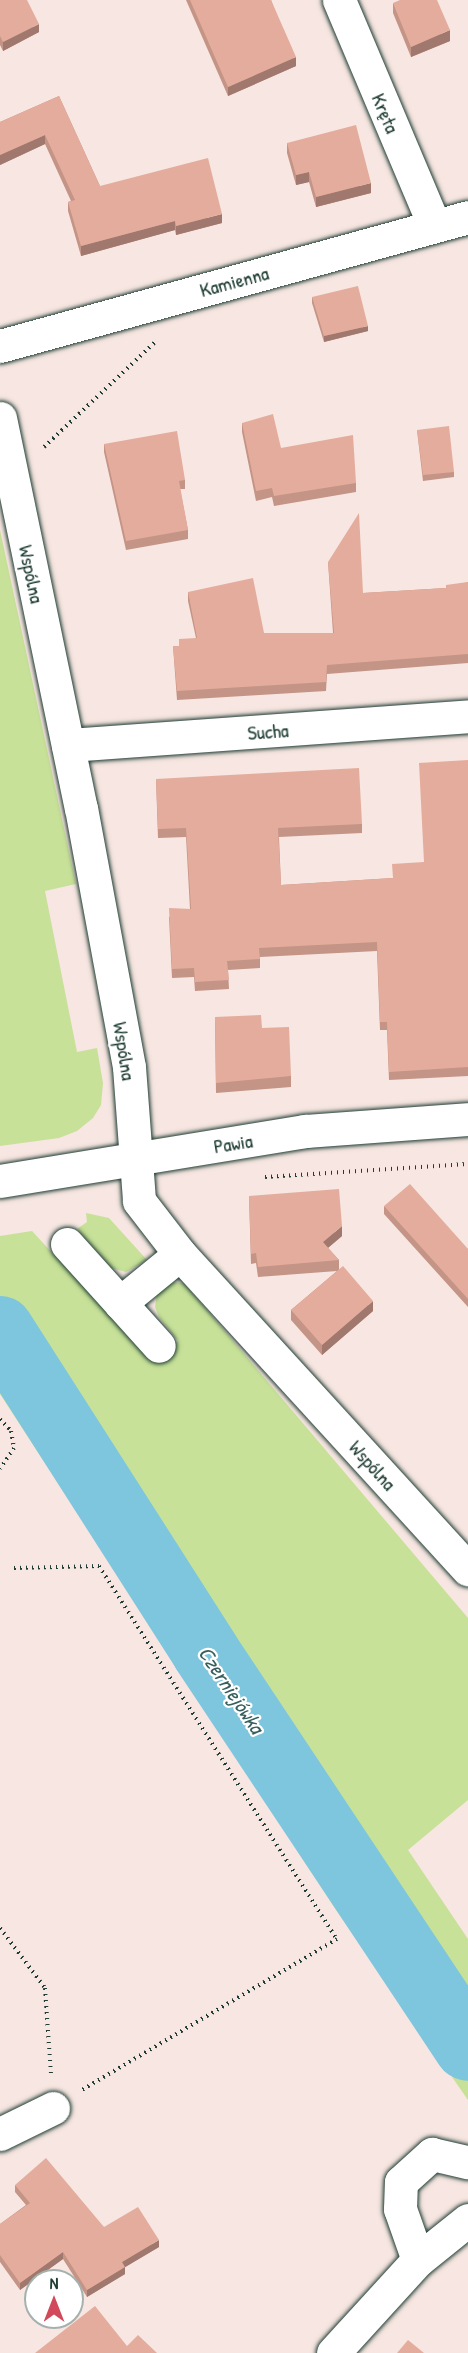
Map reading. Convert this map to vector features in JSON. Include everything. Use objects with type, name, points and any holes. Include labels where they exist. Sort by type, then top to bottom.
[{"type":"street","name":"Kręta","points":[[339,0],[434,225]]},
{"type":"street","name":"Kamienna","points":[[0,345],[468,216]]},
{"type":"street","name":"Wspólna","points":[[0,418],[68,744],[129,1066],[139,1201],[180,1254],[468,1569]]},
{"type":"street","name":"Sucha","points":[[68,744],[468,716]]},
{"type":"street","name":"Pawia","points":[[0,1181],[305,1131],[468,1119]]},
{"type":"street","points":[[67,1244],[159,1346]]},
{"type":"street","points":[[120,1303],[180,1254]]},
{"type":"street","points":[[0,2134],[53,2108]]},
{"type":"street","points":[[418,2260],[400,2209],[401,2182],[432,2154],[468,2162]]},
{"type":"street","points":[[333,2353],[418,2260],[468,2220]]},
{"type":"path","points":[[41,453],[87,403],[163,335]]},
{"type":"path","points":[[253,1177],[468,1164]]},
{"type":"path","points":[[0,1419],[11,1431],[14,1448],[0,1469]]},
{"type":"path","points":[[0,1928],[45,1988],[53,2108],[337,1939],[99,1566],[14,1568]]},
{"type":"green space","points":[[0,530],[76,884],[45,891],[77,1052],[97,1048],[103,1083],[101,1105],[93,1118],[77,1131],[59,1138],[0,1146]]},
{"type":"green space","points":[[86,1213],[109,1218],[147,1260],[126,1272],[111,1268],[77,1229],[87,1222]]},
{"type":"green space","points":[[32,1231],[153,1362],[178,1341],[159,1317],[155,1307],[157,1294],[171,1282],[184,1283],[468,1618],[468,1800],[408,1850],[468,1939],[468,2100],[336,1910],[0,1394],[0,1236]]},
{"type":"building","points":[[0,0],[27,0],[39,24],[3,42],[0,36]]},
{"type":"building","points":[[190,0],[271,0],[296,57],[228,87]]},
{"type":"building","points":[[400,0],[437,0],[450,30],[411,47],[393,3]]},
{"type":"building","points":[[59,96],[100,186],[208,158],[222,214],[176,226],[175,221],[81,246],[68,202],[75,200],[45,135],[0,155],[0,122]]},
{"type":"building","points":[[356,125],[371,183],[316,197],[309,172],[296,175],[287,143]]},
{"type":"building","points":[[358,286],[368,326],[324,336],[312,297]]},
{"type":"building","points":[[273,414],[281,448],[353,435],[356,483],[274,496],[272,488],[256,491],[242,423]]},
{"type":"building","points":[[449,426],[454,472],[423,475],[417,430]]},
{"type":"building","points":[[177,431],[185,480],[179,481],[188,530],[126,541],[104,444]]},
{"type":"building","points":[[359,513],[363,593],[446,588],[446,585],[468,582],[468,654],[327,665],[326,682],[177,691],[173,646],[179,646],[179,639],[197,638],[188,592],[253,578],[264,633],[334,633],[328,562]]},
{"type":"building","points":[[468,760],[468,1067],[389,1072],[387,1022],[380,1022],[377,942],[259,948],[260,959],[227,961],[229,980],[195,982],[194,968],[172,969],[169,908],[191,909],[186,828],[158,829],[156,779],[359,768],[362,824],[278,828],[281,885],[393,878],[392,864],[424,862],[419,763]]},
{"type":"building","points":[[261,1015],[262,1028],[289,1027],[291,1076],[216,1083],[215,1017]]},
{"type":"building","points":[[410,1184],[468,1249],[468,1299],[384,1206]]},
{"type":"building","points":[[339,1189],[342,1226],[323,1242],[339,1260],[258,1267],[256,1253],[251,1254],[249,1196]]},
{"type":"building","points":[[343,1266],[373,1301],[322,1345],[291,1310]]},
{"type":"building","points":[[46,2158],[104,2227],[138,2207],[159,2240],[122,2262],[125,2267],[87,2290],[84,2285],[84,2269],[74,2269],[63,2252],[39,2269],[24,2269],[24,2280],[20,2283],[0,2255],[0,2224],[30,2203],[15,2185]]},
{"type":"building","points":[[95,2306],[127,2346],[138,2335],[157,2353],[35,2353],[66,2329],[84,2329],[84,2315]]},
{"type":"building","points":[[408,2340],[424,2353],[397,2353]]},
{"type":"waterway","name":"Czerniejówka","points":[[0,1330],[205,1651],[468,2047]]}]
